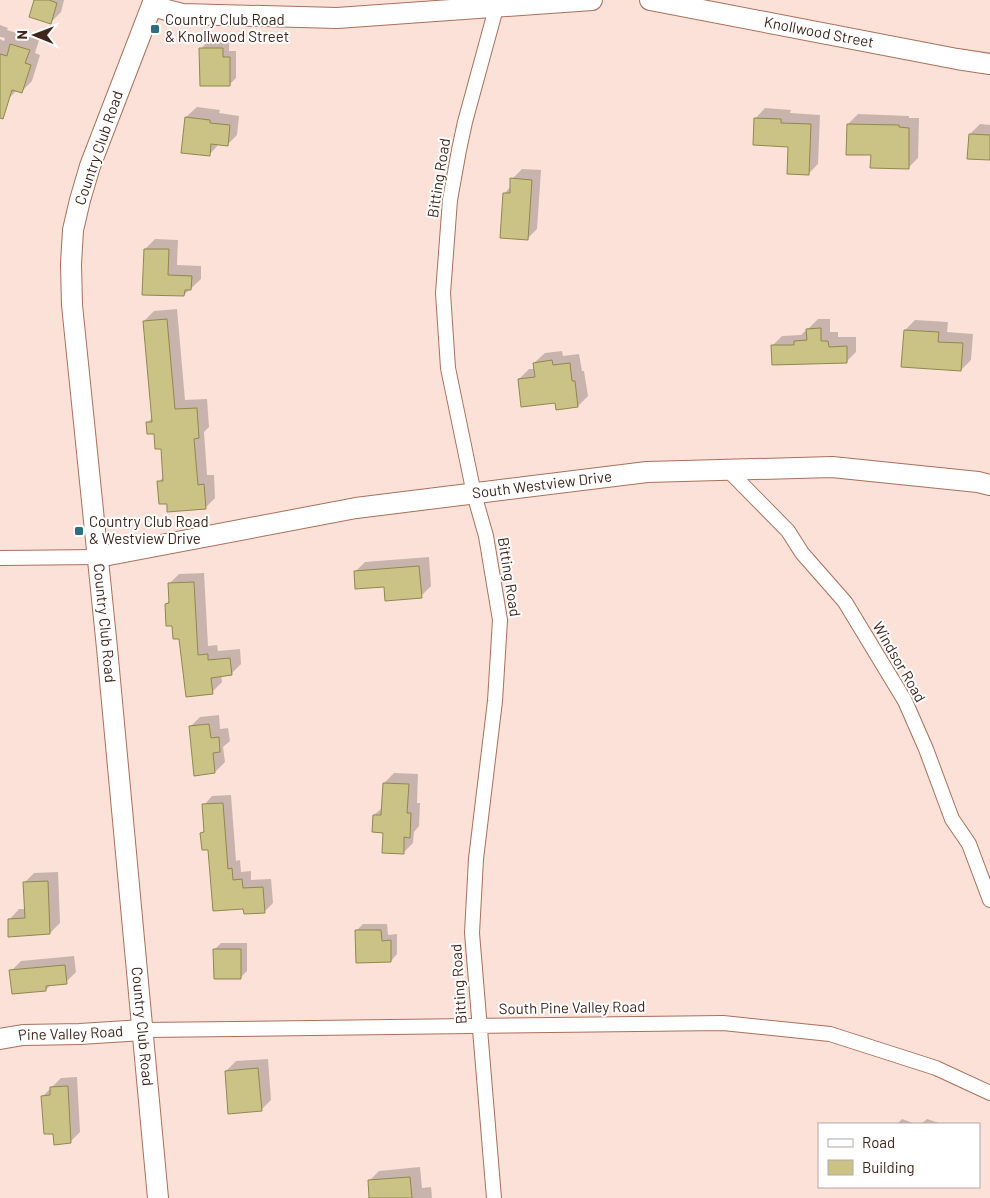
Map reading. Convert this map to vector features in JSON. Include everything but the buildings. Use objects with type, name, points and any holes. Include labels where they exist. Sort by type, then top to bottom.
[{"type":"main road","points":[[153,3],[182,14],[337,18],[497,3],[592,0]]},
{"type":"main road","name":"Knollwood Street","points":[[650,0],[990,64]]},
{"type":"main road","name":"Country Club Road","points":[[153,3],[90,166],[73,230],[71,264],[72,305],[98,557],[158,1198]]},
{"type":"main road","name":"South Westview Drive","points":[[98,557],[356,508],[647,472],[832,467],[978,482],[990,485]]},
{"type":"main road","name":"Pine Valley Road","points":[[0,1039],[22,1035],[143,1030]]},
{"type":"street","name":"Bitting Road","points":[[494,1198],[478,1026],[472,933],[476,859],[495,701],[500,620],[486,536],[474,494],[448,368],[443,293],[450,200],[465,122],[497,3]]},
{"type":"street","name":"Windsor Road","points":[[729,471],[788,531],[802,553],[845,602],[905,701],[926,749],[952,819],[969,844],[990,900]]},
{"type":"street","points":[[0,558],[98,557]]},
{"type":"street","name":"South Pine Valley Road","points":[[143,1030],[723,1023],[830,1034],[936,1068],[990,1093]]},
{"type":"place","name":"Country Club Road & Knollwood Street","points":[[155,29]]},
{"type":"place","name":"Country Club Road & Westview Drive","points":[[79,531]]}]
